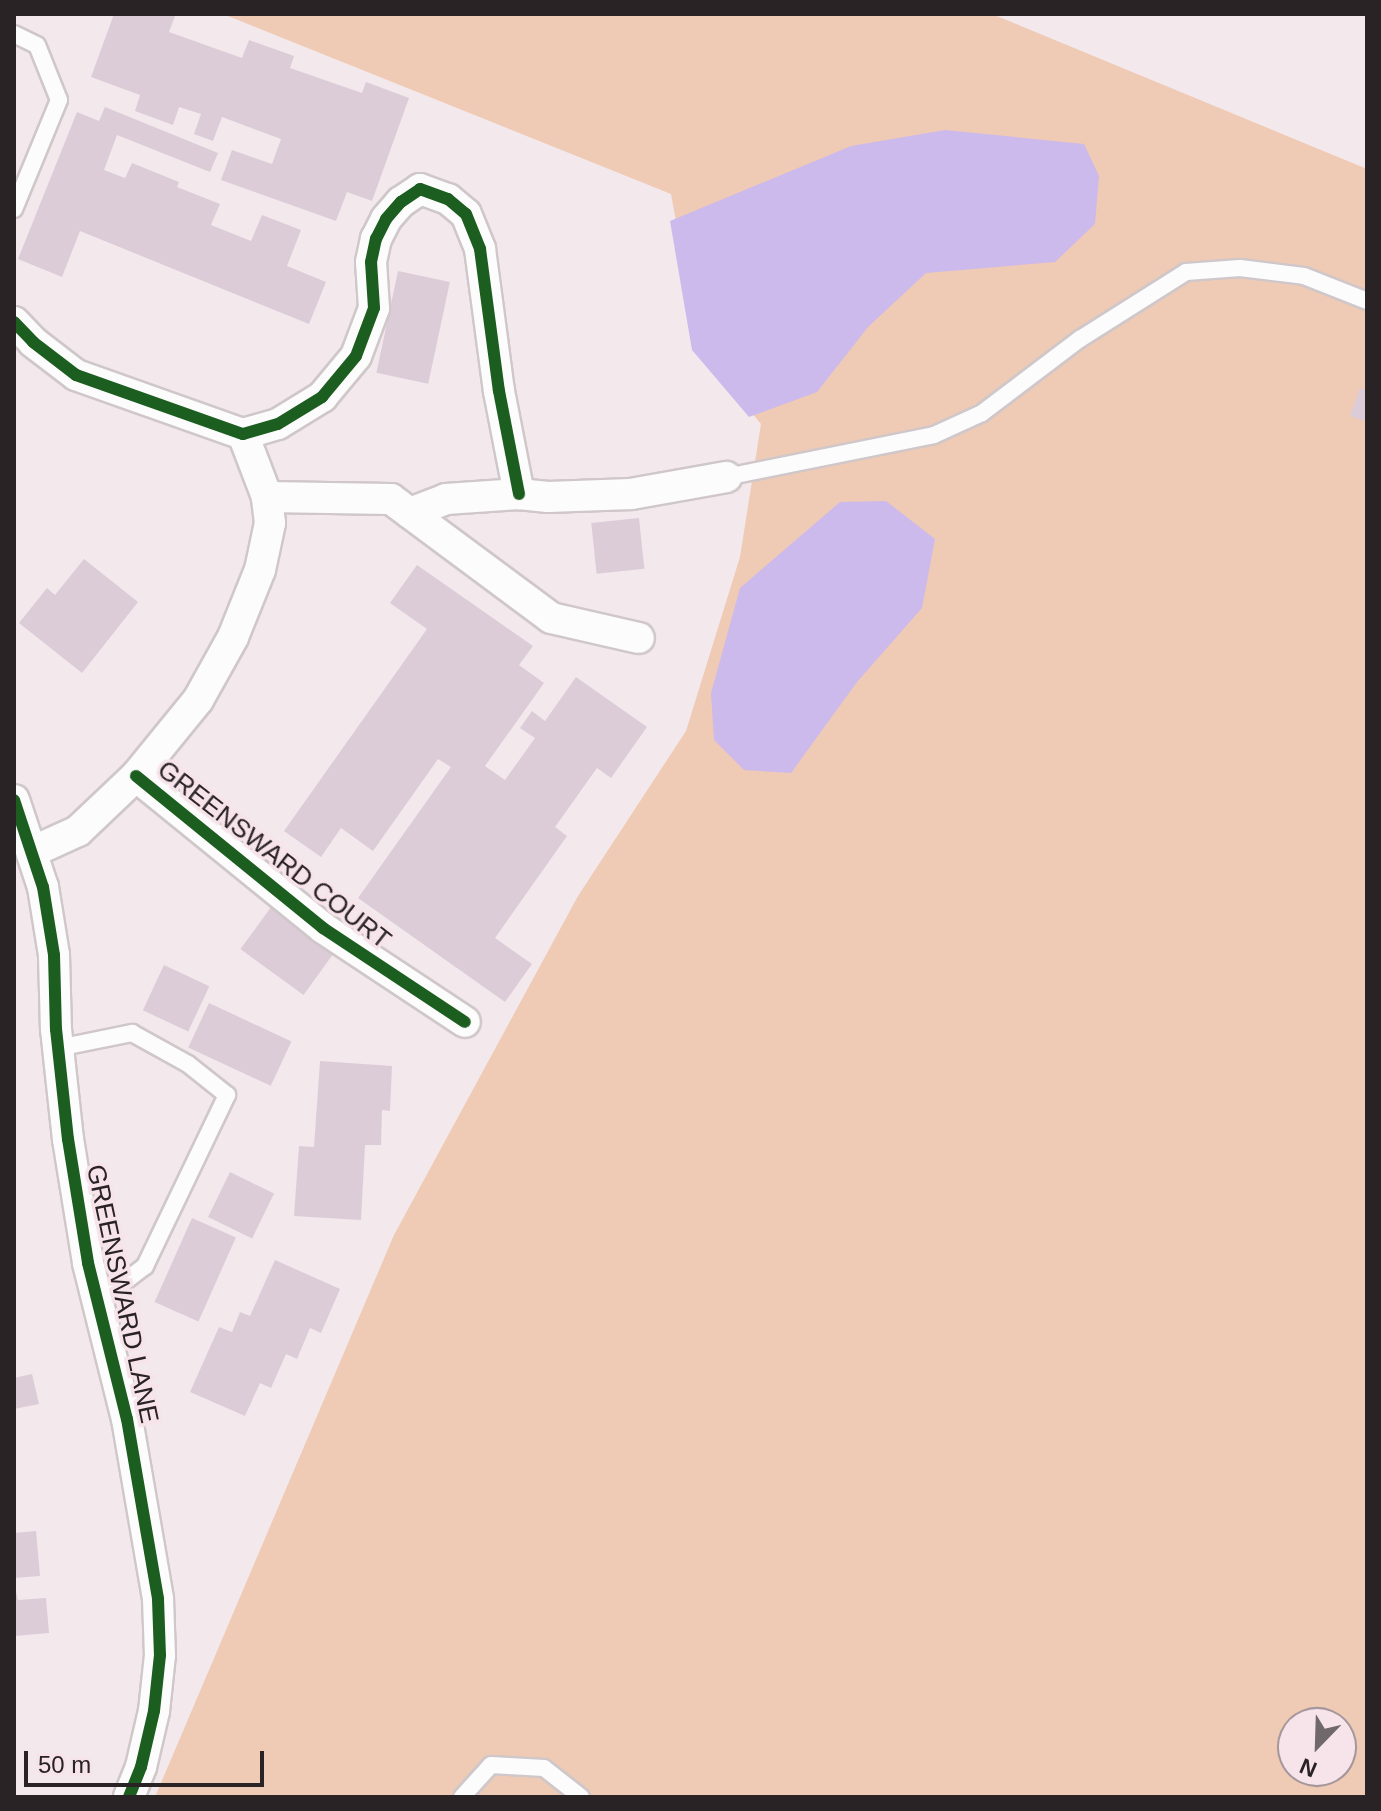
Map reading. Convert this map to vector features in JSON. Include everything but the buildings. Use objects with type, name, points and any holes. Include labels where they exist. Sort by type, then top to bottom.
[{"type":"street","points":[[14,322],[33,342],[76,375],[243,434],[278,424],[302,412],[341,378],[367,333],[374,308],[371,262],[376,239],[386,219],[401,202],[420,189],[448,199],[466,214],[480,249],[499,391],[519,494]]},
{"type":"street","name":"GREENSWARD COURT","points":[[34,851],[78,831],[136,776],[198,700],[233,637],[267,547],[270,523],[267,497],[243,434]]},
{"type":"street","points":[[410,513],[446,499],[519,494],[548,497],[631,494],[726,477]]},
{"type":"street","points":[[267,497],[391,499],[551,618],[639,638]]},
{"type":"street","name":"GREENSWARD COURT","points":[[136,776],[323,928],[465,1022]]},
{"type":"street","name":"GREENSWARD LANE","points":[[14,800],[34,851],[54,955],[58,1048],[70,1155],[98,1302],[127,1419],[158,1599],[160,1655],[154,1711],[141,1767],[129,1797]]},
{"type":"lane","points":[[14,34],[37,45],[59,100],[14,209]]},
{"type":"lane","points":[[726,477],[934,435],[982,413],[1080,339],[1186,272],[1240,268],[1304,276],[1367,301]]},
{"type":"lane","points":[[58,1048],[132,1033],[188,1064],[227,1095],[145,1266],[98,1302]]},
{"type":"lane","points":[[462,1797],[491,1765],[544,1768],[581,1797]]},
{"type":"shaded area","points":[[223,14],[992,14],[1367,169],[1367,1797],[155,1797],[394,1235],[578,896],[686,731],[740,557],[761,424],[700,351],[671,194]]},
{"type":"shaded area","points":[[945,130],[1084,144],[1099,176],[1095,224],[1055,262],[926,273],[868,327],[817,392],[749,417],[692,350],[670,221],[851,146]]},
{"type":"shaded area","points":[[886,501],[935,539],[922,608],[857,682],[791,773],[744,770],[714,740],[711,693],[740,588],[840,502]]},
{"type":"cycle path","points":[[14,322],[33,342],[76,375],[243,434],[278,424],[322,397],[356,356],[374,308],[371,262],[376,239],[386,219],[401,202],[420,189],[448,199],[466,214],[480,249],[499,391],[519,494]]},
{"type":"cycle path","points":[[136,776],[323,928],[465,1022]]},
{"type":"cycle path","points":[[14,800],[43,887],[54,955],[56,1029],[68,1139],[88,1263],[127,1419],[158,1599],[160,1655],[154,1711],[141,1767],[129,1797]]}]
